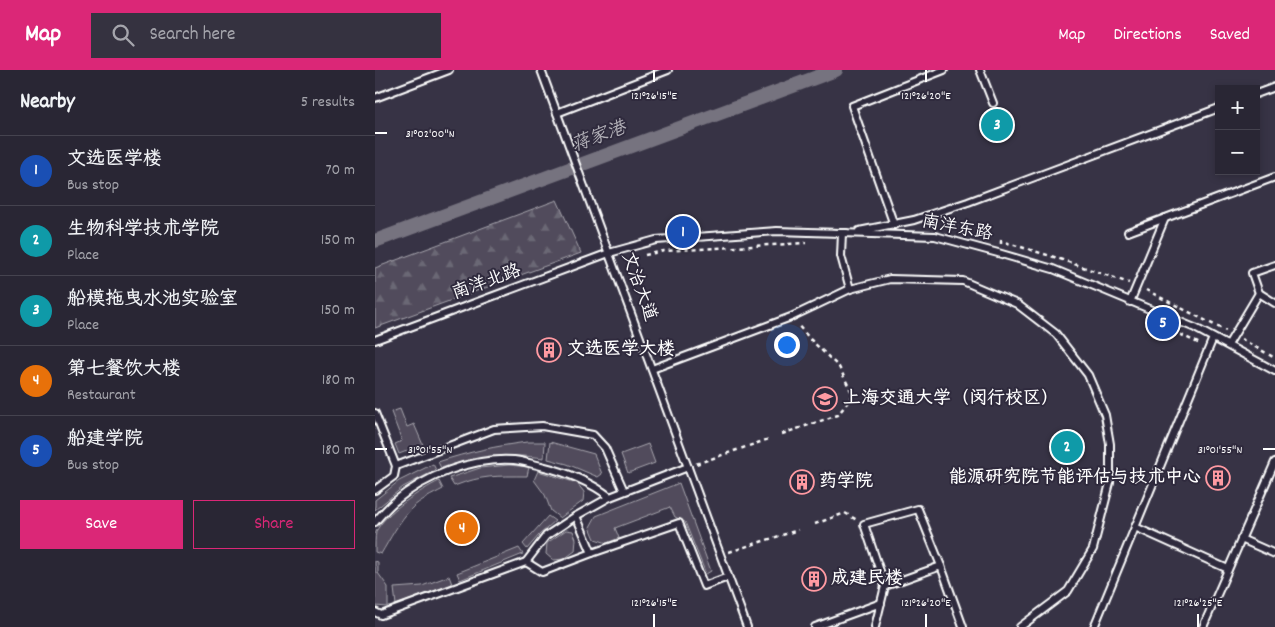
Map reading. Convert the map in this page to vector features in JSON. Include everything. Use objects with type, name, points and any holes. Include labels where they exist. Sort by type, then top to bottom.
[{"type":"lane","points":[[375,98],[449,70]]},
{"type":"lane","name":"文治大道","points":[[541,70],[747,627]]},
{"type":"lane","points":[[557,113],[668,70]]},
{"type":"lane","points":[[894,225],[852,106],[944,70]]},
{"type":"lane","points":[[980,70],[993,103]]},
{"type":"lane","points":[[1260,92],[1275,86]]},
{"type":"lane","points":[[850,289],[841,256],[842,234],[915,220],[1215,109]]},
{"type":"lane","points":[[1128,232],[1275,177]]},
{"type":"lane","points":[[1130,302],[1165,218]]},
{"type":"lane","name":"南洋东路","points":[[609,253],[656,240],[777,231],[935,236],[999,252],[1053,269],[1172,318],[1228,345],[1275,371]]},
{"type":"lane","name":"南洋北路","points":[[375,340],[609,253]]},
{"type":"lane","points":[[1275,265],[1252,272],[1259,293],[1275,302]]},
{"type":"lane","points":[[652,369],[791,317],[850,289],[890,279],[963,281],[1017,304],[1056,334],[1088,375],[1105,415],[1111,444],[1111,483],[1093,549],[1068,591],[1020,627]]},
{"type":"lane","points":[[1228,345],[1259,293]]},
{"type":"lane","points":[[1094,627],[1213,338]]},
{"type":"lane","points":[[375,413],[396,466],[394,476],[375,490]]},
{"type":"lane","points":[[396,466],[494,429],[542,426],[593,435],[605,448],[624,491]]},
{"type":"lane","points":[[375,522],[393,502],[423,482],[455,468],[484,462],[514,460],[563,471],[595,486],[610,497]]},
{"type":"lane","points":[[1203,627],[1275,462]]},
{"type":"lane","points":[[375,612],[381,615],[526,562],[545,536],[576,516],[610,497],[688,467]]},
{"type":"lane","points":[[875,627],[885,586],[864,524],[918,509],[963,627]]},
{"type":"lane","points":[[576,516],[592,553]]},
{"type":"lane","points":[[526,562],[542,572],[679,523],[704,586],[728,577]]},
{"type":"lane","points":[[1135,527],[1228,569]]},
{"type":"lane","points":[[1241,539],[1275,554]]},
{"type":"lane","points":[[885,586],[941,566]]},
{"type":"lane","points":[[815,627],[881,602]]},
{"type":"path","points":[[645,255],[664,251],[811,243]]},
{"type":"path","points":[[782,434],[838,415],[853,395],[839,367],[811,340],[791,317]]},
{"type":"path","points":[[1168,329],[1209,348]]},
{"type":"path","points":[[688,467],[769,439]]},
{"type":"path","points":[[815,524],[845,513],[864,524]]},
{"type":"path","points":[[720,555],[798,530]]},
{"type":"green space","points":[[557,200],[581,253],[375,328],[375,268]]},
{"type":"green space","points":[[400,409],[407,427],[414,424],[423,445],[399,454],[395,444],[402,441],[391,412]]},
{"type":"green space","points":[[545,442],[544,458],[492,457],[466,461],[441,468],[438,462],[504,445]]},
{"type":"green space","points":[[550,442],[594,454],[602,474],[598,477],[567,464],[548,459]]},
{"type":"green space","points":[[648,444],[655,463],[628,473],[621,454]]},
{"type":"green space","points":[[433,464],[436,470],[403,487],[375,510],[375,500],[399,481]]},
{"type":"green space","points":[[509,465],[529,467],[527,476],[490,477],[454,486],[449,478],[480,468]]},
{"type":"green space","points":[[538,471],[577,483],[584,492],[583,501],[560,518],[551,511],[545,495],[534,480]]},
{"type":"green space","points":[[439,481],[443,489],[422,500],[412,508],[399,524],[381,554],[375,552],[376,532],[387,517],[413,496]]},
{"type":"green space","points":[[679,483],[711,571],[706,574],[685,522],[675,517],[670,507],[615,528],[619,538],[607,543],[595,539],[590,527],[596,516]]},
{"type":"green space","points":[[548,516],[555,521],[527,549],[523,544]]},
{"type":"green space","points":[[566,530],[573,531],[576,539],[575,551],[564,559],[553,560],[546,554],[547,543]]},
{"type":"green space","points":[[519,548],[523,554],[460,580],[457,573]]},
{"type":"green space","points":[[375,561],[378,562],[378,573],[388,587],[388,607],[375,606]]},
{"type":"green space","points":[[449,576],[452,584],[396,605],[394,588],[422,586]]},
{"type":"waterway","name":"蒋家港","points":[[375,241],[836,70]]},
{"type":"place","name":"船模拖曳水池实验室","points":[[997,125]]},
{"type":"place","name":"文选医学楼","points":[[683,232]]},
{"type":"place","name":"船建学院","points":[[1163,323]]},
{"type":"place","name":"文选医学大楼","points":[[549,350]]},
{"type":"place","name":"上海交通大学（闵行校区）","points":[[825,399]]},
{"type":"place","name":"生物科学技术学院","points":[[1067,447]]},
{"type":"place","name":"能源研究院节能评估与技术中心","points":[[1218,478]]},
{"type":"place","name":"药学院","points":[[802,482]]},
{"type":"place","name":"第七餐饮大楼","points":[[462,528]]},
{"type":"place","name":"成建民楼","points":[[814,579]]}]
